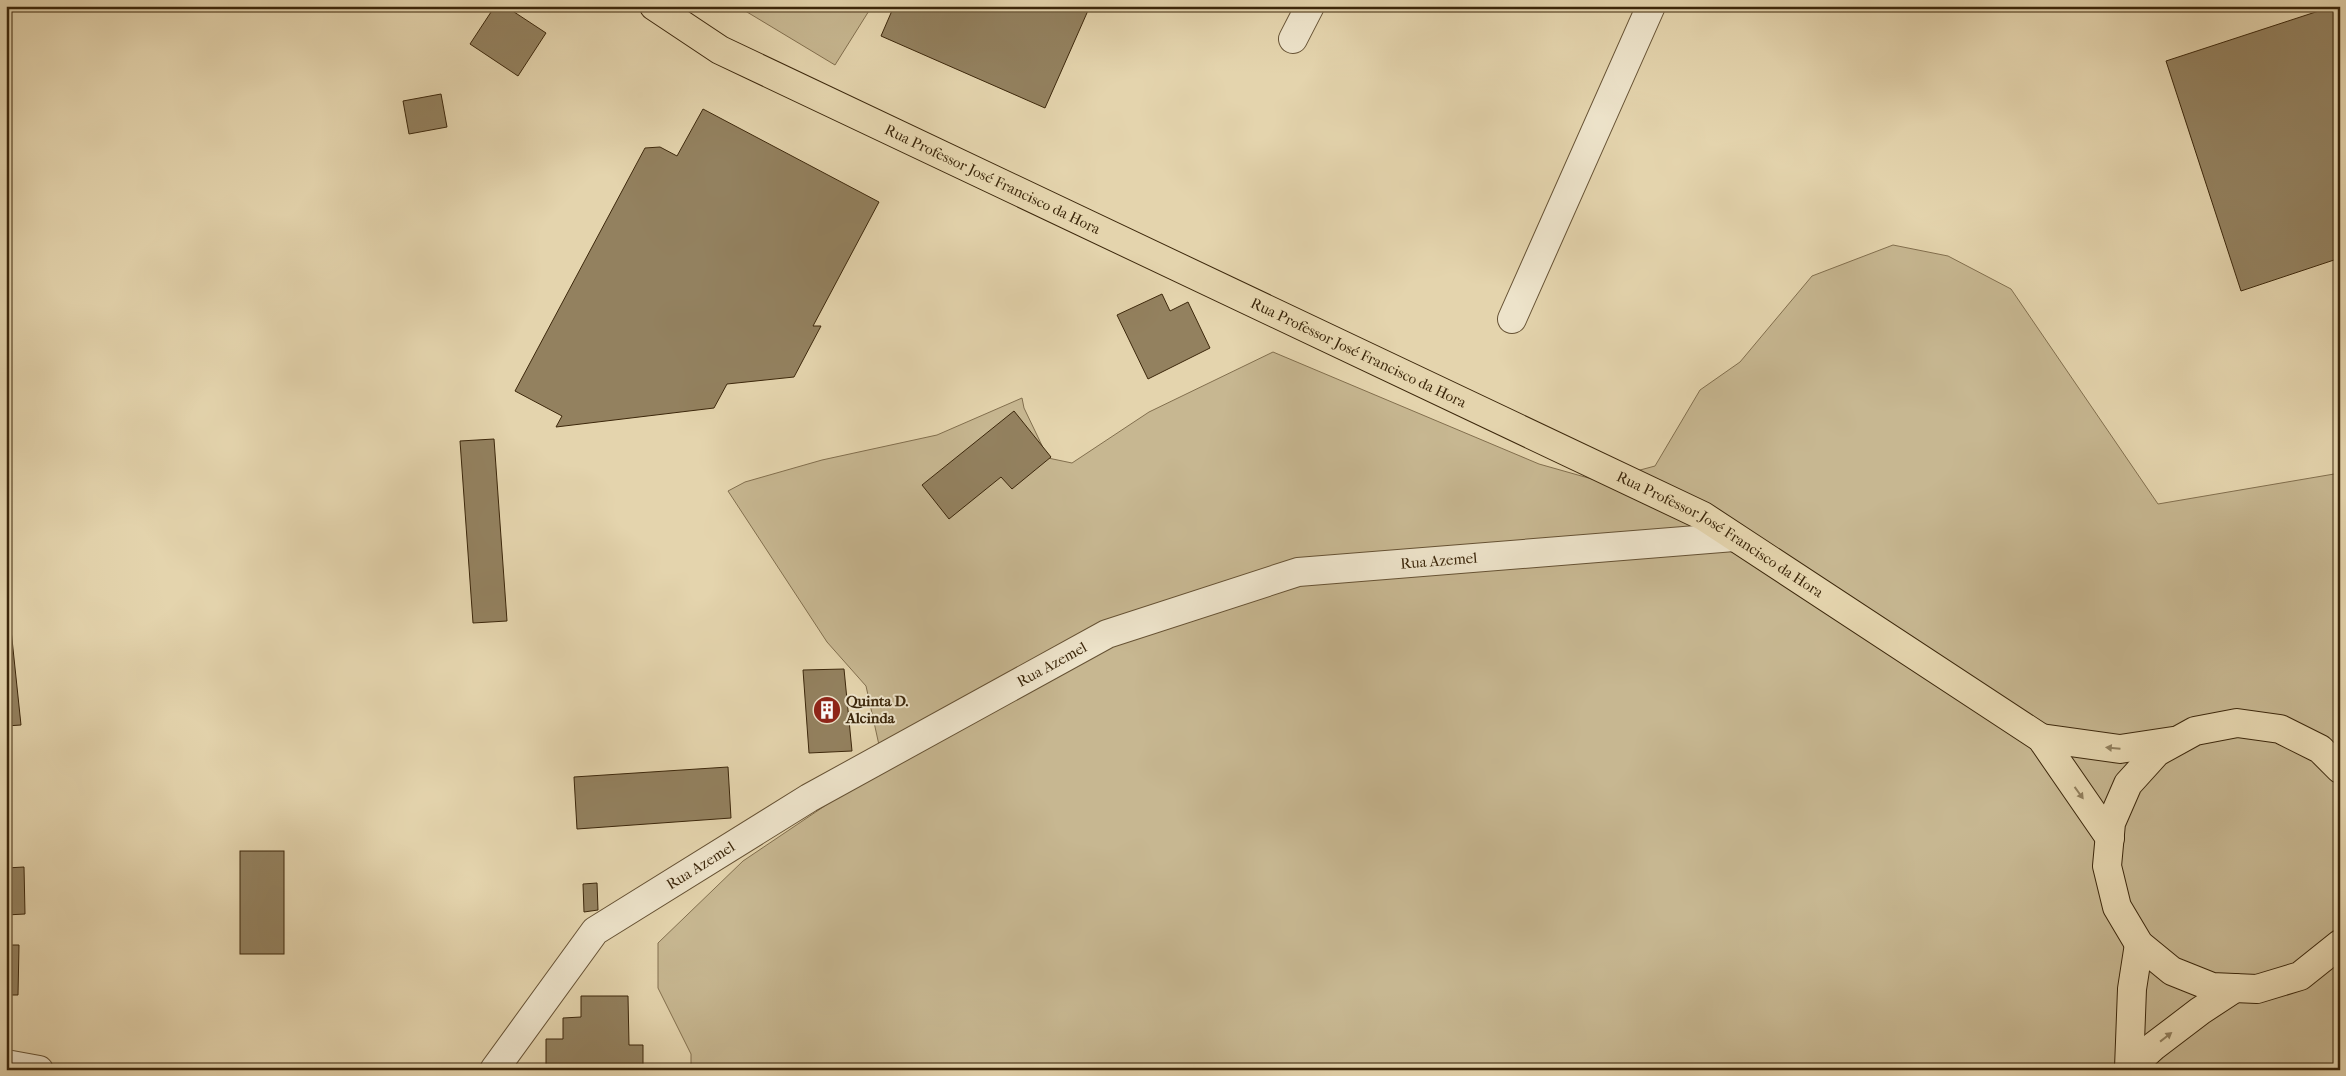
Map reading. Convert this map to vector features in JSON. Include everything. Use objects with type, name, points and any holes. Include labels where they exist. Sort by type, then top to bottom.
[{"type":"main road","name":"Rua Professor José Francisco da Hora","points":[[654,6],[720,50],[1704,516],[2041,738],[2110,838]]},
{"type":"main road","points":[[2340,769],[2320,749],[2280,728],[2237,723],[2195,731],[2157,752],[2128,784],[2111,823],[2107,866],[2117,907],[2139,944],[2172,971],[2212,987],[2257,989],[2300,976],[2340,944]]},
{"type":"main road","name":"Rua Professor José Francisco da Hora","points":[[2041,738],[2120,749],[2179,740]]},
{"type":"main road","points":[[2128,1069],[2132,989],[2139,944]]},
{"type":"main road","points":[[2128,1069],[2200,1011],[2235,988]]},
{"type":"street","points":[[1293,39],[1310,6]]},
{"type":"street","points":[[1512,319],[1651,6]]},
{"type":"street","name":"Rua Azemel","points":[[494,1070],[596,931],[809,798],[1107,634],[1298,572],[1734,537]]},
{"type":"street","points":[[6,1064],[39,1070]]},
{"type":"shaded area","points":[[737,6],[872,6],[835,65]]},
{"type":"shaded area","points":[[1893,245],[1948,256],[2011,289],[2158,504],[2340,473],[2340,1070],[691,1070],[691,1054],[658,988],[658,943],[743,861],[835,799],[879,745],[866,686],[827,642],[728,491],[745,482],[822,460],[937,435],[1022,398],[1024,408],[1048,458],[1072,463],[1149,412],[1273,352],[1539,464],[1599,481],[1655,466],[1700,390],[1740,362],[1812,276]]},
{"type":"building","points":[[495,6],[505,6],[546,33],[518,76],[470,44]]},
{"type":"building","points":[[894,6],[1090,6],[1045,108],[881,36]]},
{"type":"building","points":[[2334,6],[2340,6],[2340,258],[2241,291],[2166,61]]},
{"type":"building","points":[[441,94],[447,127],[409,134],[403,101]]},
{"type":"building","points":[[703,109],[879,202],[813,326],[821,326],[794,377],[727,384],[714,408],[556,427],[562,416],[515,391],[645,148],[660,147],[677,156]]},
{"type":"building","points":[[1162,294],[1170,311],[1188,302],[1210,348],[1148,379],[1117,315]]},
{"type":"building","points":[[1014,411],[1051,457],[1012,489],[1001,477],[949,519],[922,485]]},
{"type":"building","points":[[494,439],[507,621],[473,623],[460,441]]},
{"type":"building","points":[[6,582],[21,725],[6,726]]},
{"type":"building","name":"Quinta D. Alcinda","points":[[844,669],[852,751],[809,753],[803,670]]},
{"type":"building","points":[[6,759],[10,839],[6,840]]},
{"type":"building","points":[[728,767],[731,818],[577,829],[574,777]]},
{"type":"building","points":[[240,851],[284,851],[284,954],[240,954]]},
{"type":"building","points":[[24,867],[25,914],[6,915],[6,868]]},
{"type":"building","points":[[597,883],[598,910],[584,912],[583,884]]},
{"type":"building","points":[[6,945],[19,945],[18,995],[6,995]]},
{"type":"building","points":[[581,996],[628,996],[629,1045],[643,1045],[643,1070],[546,1070],[546,1039],[563,1039],[563,1018],[581,1017]]},
{"type":"place","name":"Quinta D. Alcinda","points":[[827,710]]}]
